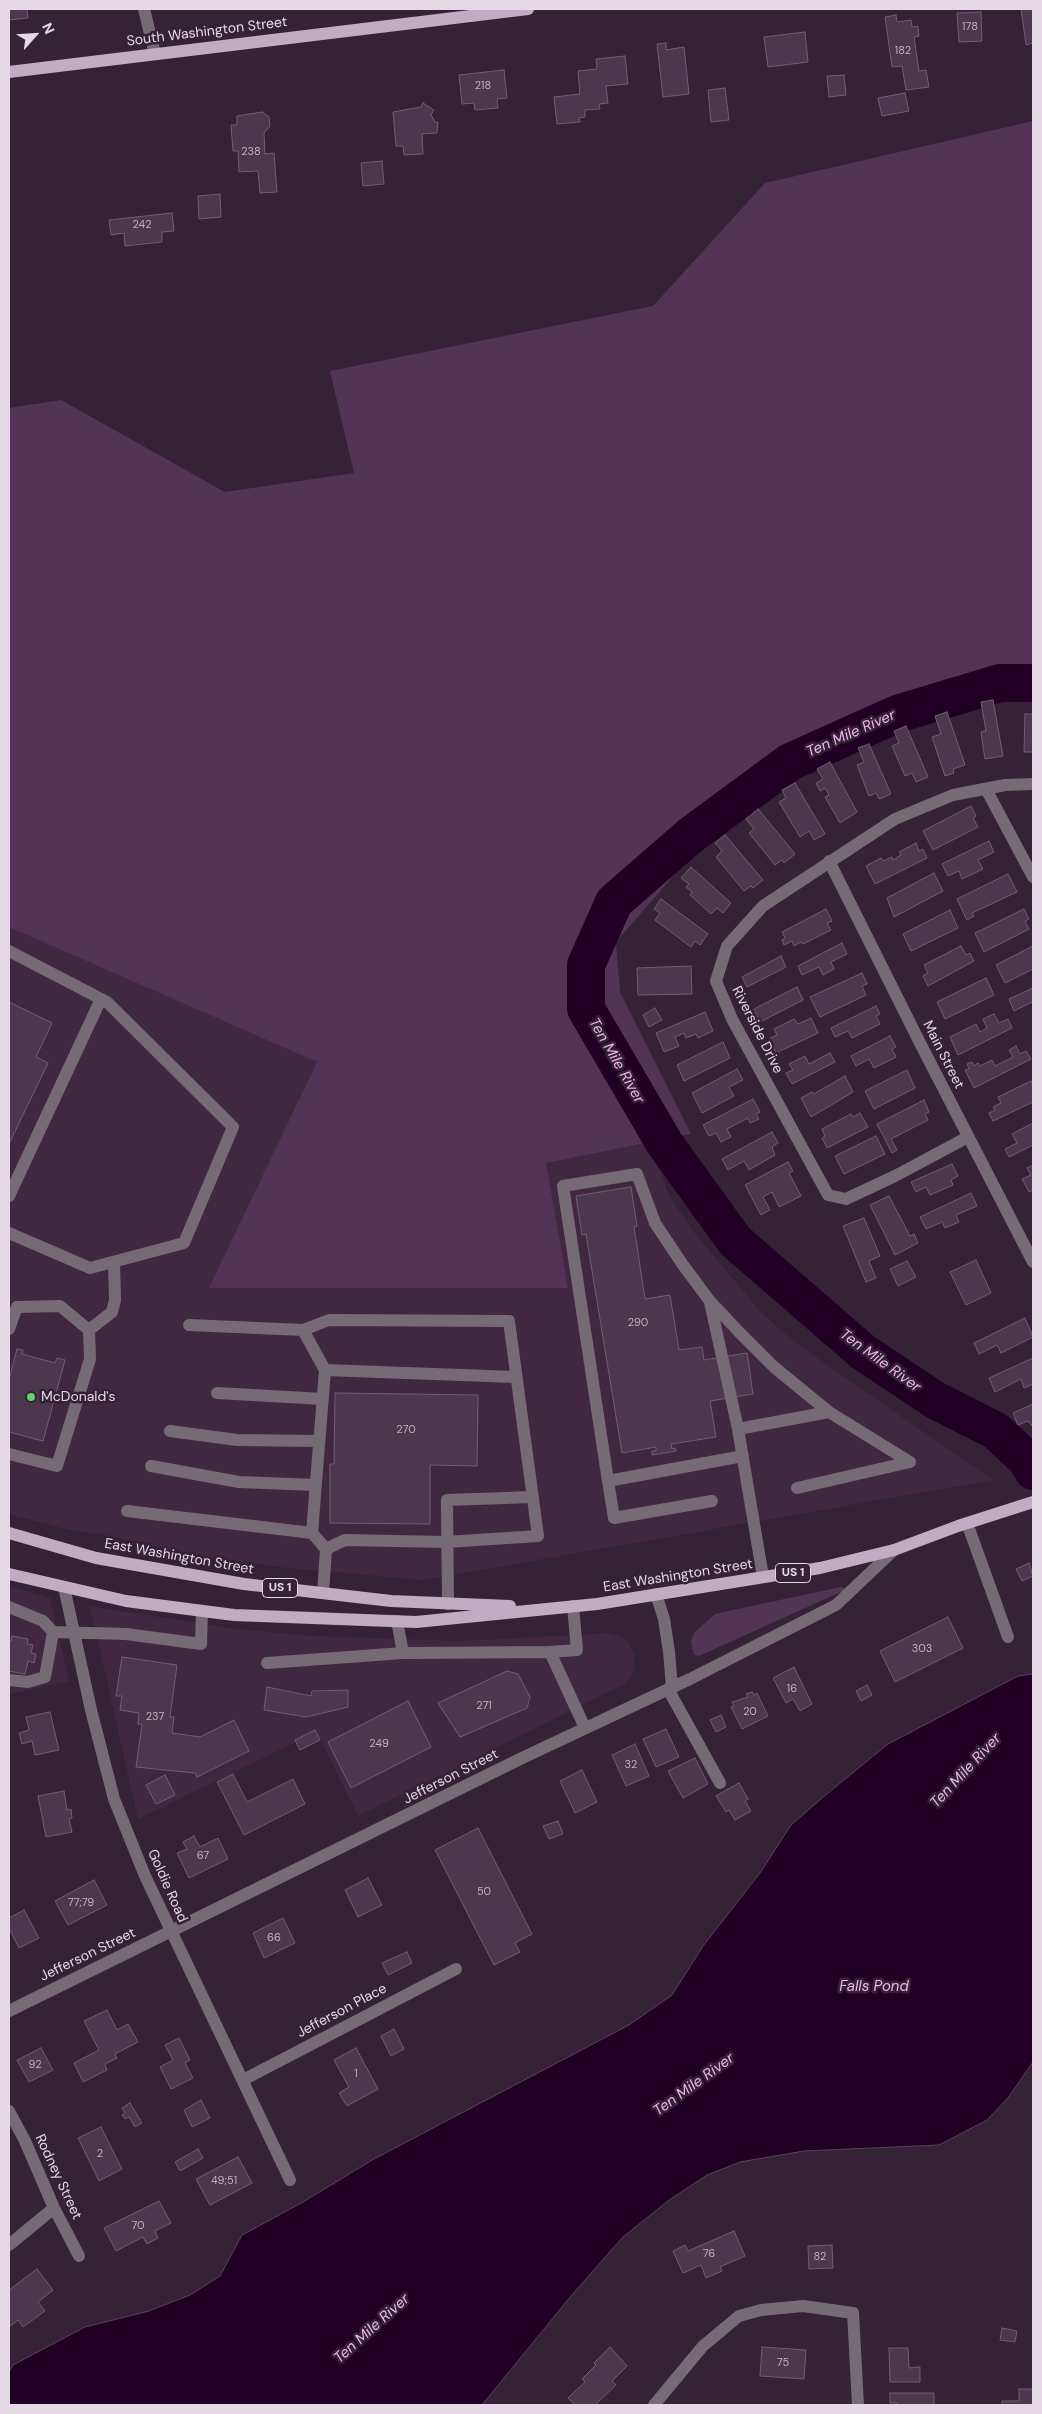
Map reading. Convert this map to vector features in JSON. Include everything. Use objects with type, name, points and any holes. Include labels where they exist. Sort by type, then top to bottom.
[{"type":"main road","name":"South Washington Street","points":[[9,72],[486,11],[528,9]]},
{"type":"main road","name":"East Washington Street","points":[[9,1574],[126,1601],[234,1614],[416,1622],[573,1606],[820,1568],[894,1550],[967,1523],[1033,1502]]},
{"type":"main road","name":"East Washington Street","points":[[9,1533],[96,1558],[244,1584],[391,1601],[557,1608]]},
{"type":"street","points":[[144,9],[155,54]]},
{"type":"street","name":"Riverside Drive","points":[[968,1137],[895,1176],[846,1199],[828,1195],[732,1019],[716,982],[727,946],[763,906],[895,819],[953,795],[1005,785],[1033,784]]},
{"type":"street","points":[[986,789],[1033,877]]},
{"type":"street","name":"Main Street","points":[[829,861],[1033,1262]]},
{"type":"street","points":[[9,951],[101,999],[120,1015],[233,1127],[184,1243],[90,1268],[9,1233]]},
{"type":"street","points":[[9,1196],[101,999]]},
{"type":"street","points":[[712,1501],[614,1518],[563,1186],[637,1174],[655,1223],[682,1265],[709,1300],[774,1367],[829,1412],[910,1462],[797,1488]]},
{"type":"street","points":[[89,1330],[112,1312],[115,1300],[114,1262]]},
{"type":"street","points":[[709,1300],[738,1429],[763,1577]]},
{"type":"street","points":[[9,1329],[17,1307],[60,1306],[89,1330],[90,1359],[57,1466],[9,1454]]},
{"type":"street","points":[[189,1325],[303,1330],[329,1320],[509,1321],[538,1536],[446,1542],[345,1540],[326,1550]]},
{"type":"street","points":[[303,1330],[325,1370],[312,1533]]},
{"type":"street","points":[[325,1370],[516,1377]]},
{"type":"street","points":[[217,1393],[323,1398]]},
{"type":"street","points":[[738,1429],[829,1412]]},
{"type":"street","points":[[170,1431],[237,1440],[319,1440]]},
{"type":"street","points":[[608,1480],[743,1456]]},
{"type":"street","points":[[151,1466],[239,1482],[316,1485]]},
{"type":"street","points":[[448,1604],[447,1500],[533,1497]]},
{"type":"street","points":[[127,1511],[312,1533],[326,1550],[323,1594]]},
{"type":"street","points":[[967,1523],[1008,1637]]},
{"type":"street","name":"Jefferson Street","points":[[9,2011],[836,1605],[894,1550]]},
{"type":"street","name":"Goldie Road","points":[[64,1587],[90,1710],[114,1799],[145,1876],[290,2180]]},
{"type":"street","points":[[656,1594],[666,1627],[670,1688],[720,1783]]},
{"type":"street","points":[[267,1663],[403,1653],[550,1652],[577,1650],[573,1606]]},
{"type":"street","points":[[9,1607],[43,1621],[53,1632],[126,1634],[201,1644],[202,1610]]},
{"type":"street","points":[[397,1621],[403,1653]]},
{"type":"street","points":[[9,1680],[28,1682],[45,1677],[53,1632]]},
{"type":"street","points":[[550,1652],[585,1728]]},
{"type":"street","name":"Jefferson Place","points":[[243,2080],[456,1969]]},
{"type":"street","name":"Rodney Street","points":[[9,2111],[25,2141],[54,2208],[79,2256]]},
{"type":"street","points":[[9,2245],[54,2208]]},
{"type":"street","points":[[654,2405],[703,2346],[739,2316],[761,2310],[803,2306],[853,2313],[858,2405]]},
{"type":"shaded area","points":[[1033,121],[1033,693],[1019,692],[822,756],[700,845],[616,942],[620,992],[691,1134],[546,1163],[568,1288],[209,1288],[317,1062],[9,927],[9,408],[61,400],[225,492],[354,473],[330,371],[653,306],[765,183]]},
{"type":"shaded area","points":[[9,927],[317,1062],[210,1288],[568,1288],[545,1163],[652,1142],[668,1194],[693,1231],[759,1310],[785,1334],[824,1363],[993,1480],[424,1580],[287,1568],[191,1554],[100,1534],[73,1531],[9,1514]]},
{"type":"shaded area","points":[[9,1586],[50,1598],[69,1681],[9,1694]]},
{"type":"shaded area","points":[[840,1587],[845,1588],[843,1591],[699,1656],[694,1655],[691,1642],[694,1633],[715,1614]]},
{"type":"shaded area","points":[[90,1606],[236,1629],[314,1636],[463,1641],[608,1633],[622,1637],[628,1642],[634,1653],[635,1669],[623,1685],[358,1816],[317,1732],[138,1819]]},
{"type":"water","name":"Falls Pond","points":[[1033,1674],[1033,2062],[1008,2098],[987,2120],[939,2145],[804,2151],[740,2162],[707,2175],[669,2200],[623,2237],[571,2296],[482,2405],[9,2405],[9,2372],[13,2365],[85,2327],[149,2311],[190,2295],[220,2276],[242,2235],[303,2202],[374,2159],[629,2025],[672,1995],[703,1946],[760,1873],[791,1825],[888,1744],[1018,1676]]},
{"type":"building","points":[[9,9],[27,9],[28,18],[9,20]]},
{"type":"building","points":[[1021,9],[1033,9],[1033,43],[1026,45]]},
{"type":"building","points":[[981,12],[982,41],[959,42],[957,13]]},
{"type":"building","points":[[896,15],[897,22],[911,20],[912,27],[918,26],[919,36],[914,37],[919,71],[926,70],[929,87],[906,90],[902,66],[892,67],[885,17]]},
{"type":"building","points":[[805,32],[808,62],[768,67],[764,37]]},
{"type":"building","points":[[666,43],[666,50],[684,47],[689,94],[663,97],[657,44]]},
{"type":"building","points":[[625,56],[628,84],[606,86],[608,103],[599,104],[600,109],[585,110],[585,117],[579,118],[580,122],[557,124],[554,97],[580,94],[578,71],[597,69],[596,59]]},
{"type":"building","points":[[504,70],[507,98],[497,99],[498,108],[475,110],[474,103],[462,104],[459,75]]},
{"type":"building","points":[[844,75],[846,95],[829,97],[827,76]]},
{"type":"building","points":[[725,88],[729,120],[711,122],[708,90]]},
{"type":"building","points":[[905,93],[909,111],[882,116],[878,98]]},
{"type":"building","points":[[423,103],[434,110],[431,115],[435,122],[438,122],[437,133],[422,134],[423,154],[404,155],[403,146],[396,146],[393,112],[421,107]]},
{"type":"building","points":[[262,112],[269,117],[270,126],[264,133],[265,154],[274,153],[277,192],[260,193],[258,171],[239,172],[238,151],[233,151],[231,125],[237,125],[237,116]]},
{"type":"building","points":[[382,161],[384,184],[363,186],[361,163]]},
{"type":"building","points":[[220,194],[221,217],[199,219],[198,196]]},
{"type":"building","points":[[172,213],[174,231],[162,232],[162,242],[125,246],[124,233],[111,235],[109,220]]},
{"type":"building","points":[[993,700],[1003,756],[985,759],[981,732],[986,731],[981,702]]},
{"type":"building","points":[[947,712],[965,765],[953,769],[954,773],[945,776],[932,737],[941,734],[935,716]]},
{"type":"building","points":[[1025,714],[1033,714],[1033,752],[1024,752]]},
{"type":"building","points":[[906,726],[928,777],[916,782],[912,773],[905,776],[892,746],[899,743],[894,731]]},
{"type":"building","points":[[869,744],[891,794],[879,799],[876,793],[869,796],[857,765],[864,762],[858,748]]},
{"type":"building","points":[[830,762],[857,812],[840,823],[825,797],[829,795],[825,788],[820,791],[816,783],[823,779],[817,769]]},
{"type":"building","points":[[795,783],[825,834],[814,840],[809,831],[800,837],[779,802],[786,798],[782,790]]},
{"type":"building","points":[[971,806],[976,816],[973,818],[978,827],[933,850],[923,831]]},
{"type":"building","points":[[758,809],[795,854],[784,863],[782,860],[775,865],[749,833],[754,829],[746,819]]},
{"type":"building","points":[[725,835],[763,880],[753,888],[751,886],[744,891],[716,857],[722,851],[715,843]]},
{"type":"building","points":[[989,841],[994,852],[978,860],[983,869],[962,879],[959,871],[948,876],[942,864]]},
{"type":"building","points":[[916,843],[919,851],[923,849],[927,858],[875,884],[866,866],[881,858],[883,861],[892,857],[893,860],[901,855],[899,852]]},
{"type":"building","points":[[691,867],[731,903],[723,913],[717,908],[711,914],[690,895],[692,892],[686,887],[689,884],[681,878]]},
{"type":"building","points":[[934,873],[943,891],[894,917],[887,898]]},
{"type":"building","points":[[1008,874],[1017,892],[972,913],[974,916],[967,920],[957,899]]},
{"type":"building","points":[[661,899],[708,934],[700,945],[695,941],[691,947],[655,920],[660,913],[654,909]]},
{"type":"building","points":[[826,909],[832,921],[827,923],[831,930],[803,944],[801,942],[794,946],[792,941],[784,945],[782,940],[785,938],[782,932]]},
{"type":"building","points":[[1024,909],[1029,919],[1025,921],[1029,929],[984,952],[975,933]]},
{"type":"building","points":[[950,910],[958,928],[911,951],[903,934]]},
{"type":"building","points":[[842,943],[847,954],[831,962],[834,969],[823,975],[819,967],[802,975],[798,966]]},
{"type":"building","points":[[961,946],[966,955],[970,953],[974,961],[928,986],[923,976],[928,973],[924,965]]},
{"type":"building","points":[[1033,946],[1033,969],[1005,983],[996,965]]},
{"type":"building","points":[[781,956],[786,967],[747,987],[742,977]]},
{"type":"building","points":[[691,966],[692,994],[638,995],[637,968]]},
{"type":"building","points":[[862,973],[867,984],[862,986],[866,995],[820,1017],[810,997]]},
{"type":"building","points":[[986,978],[994,995],[945,1019],[937,1002]]},
{"type":"building","points":[[797,987],[803,1000],[760,1022],[754,1009]]},
{"type":"building","points":[[1033,988],[1033,1005],[1032,1002],[1014,1011],[1009,999]]},
{"type":"building","points":[[9,1002],[52,1023],[36,1057],[48,1063],[9,1144]]},
{"type":"building","points":[[876,1006],[880,1014],[876,1016],[880,1024],[852,1038],[848,1031],[835,1037],[831,1028]]},
{"type":"building","points":[[655,1008],[662,1020],[649,1027],[643,1015]]},
{"type":"building","points":[[705,1012],[713,1031],[698,1038],[696,1034],[686,1038],[684,1033],[675,1037],[679,1046],[664,1052],[656,1033]]},
{"type":"building","points":[[994,1014],[999,1023],[1008,1019],[1012,1028],[958,1055],[950,1037],[976,1024],[980,1032],[987,1028],[983,1019]]},
{"type":"building","points":[[811,1018],[818,1033],[776,1053],[769,1039],[777,1035],[774,1029],[794,1019],[798,1024]]},
{"type":"building","points":[[890,1036],[896,1047],[892,1049],[896,1057],[874,1068],[869,1059],[856,1066],[851,1056]]},
{"type":"building","points":[[723,1042],[730,1058],[684,1081],[677,1065]]},
{"type":"building","points":[[1016,1046],[1020,1054],[1026,1051],[1031,1059],[974,1088],[965,1070],[969,1069],[967,1064],[972,1062],[974,1066],[978,1063],[980,1066],[992,1060],[995,1066],[1013,1057],[1009,1050]]},
{"type":"building","points":[[830,1053],[835,1062],[792,1084],[786,1073],[793,1070],[789,1064],[805,1056],[809,1064]]},
{"type":"building","points":[[737,1069],[743,1080],[729,1087],[734,1096],[702,1113],[692,1093]]},
{"type":"building","points":[[907,1070],[915,1088],[874,1109],[865,1091]]},
{"type":"building","points":[[845,1076],[853,1092],[811,1117],[801,1098],[812,1092],[814,1094]]},
{"type":"building","points":[[1031,1081],[1033,1086],[1033,1102],[993,1121],[989,1113],[995,1110],[993,1107],[1001,1103],[998,1097]]},
{"type":"building","points":[[753,1099],[760,1112],[756,1114],[759,1119],[750,1123],[748,1118],[727,1129],[731,1137],[721,1142],[716,1133],[709,1136],[703,1125]]},
{"type":"building","points":[[924,1100],[929,1112],[925,1114],[928,1120],[891,1139],[897,1150],[892,1153],[877,1124]]},
{"type":"building","points":[[860,1113],[868,1127],[827,1148],[822,1138],[825,1136],[822,1129],[851,1114],[853,1117]]},
{"type":"building","points":[[1033,1123],[1033,1145],[1009,1157],[1005,1149],[1017,1143],[1012,1134]]},
{"type":"building","points":[[772,1132],[778,1143],[772,1147],[775,1155],[749,1170],[744,1161],[728,1170],[722,1159]]},
{"type":"building","points":[[876,1136],[885,1154],[844,1174],[835,1156]]},
{"type":"building","points":[[788,1162],[793,1171],[789,1173],[801,1196],[779,1207],[772,1192],[763,1197],[770,1210],[761,1215],[745,1185]]},
{"type":"building","points":[[952,1164],[958,1176],[951,1180],[953,1185],[930,1195],[926,1187],[916,1192],[911,1182]]},
{"type":"building","points":[[1033,1165],[1033,1190],[1029,1192],[1022,1179],[1031,1175],[1027,1168]]},
{"type":"building","points":[[631,1187],[637,1226],[634,1227],[645,1299],[670,1295],[679,1350],[702,1347],[704,1360],[747,1353],[753,1394],[710,1401],[716,1437],[671,1444],[672,1449],[675,1448],[676,1451],[652,1455],[652,1451],[656,1451],[656,1447],[622,1453],[586,1234],[582,1235],[576,1196]]},
{"type":"building","points":[[971,1193],[977,1206],[956,1215],[959,1222],[945,1228],[942,1222],[926,1229],[920,1217]]},
{"type":"building","points":[[889,1196],[910,1236],[914,1234],[918,1243],[895,1255],[870,1205]]},
{"type":"building","points":[[864,1218],[880,1256],[869,1261],[876,1278],[866,1282],[843,1226]]},
{"type":"building","points":[[976,1260],[991,1293],[966,1305],[950,1272]]},
{"type":"building","points":[[907,1261],[916,1277],[898,1286],[890,1269]]},
{"type":"building","points":[[1025,1318],[1033,1337],[1001,1353],[997,1345],[979,1354],[974,1343]]},
{"type":"building","points":[[17,1349],[23,1350],[22,1354],[55,1363],[57,1358],[65,1360],[43,1441],[9,1432],[9,1380]]},
{"type":"building","points":[[1033,1358],[1033,1384],[1024,1388],[1021,1379],[995,1392],[989,1378]]},
{"type":"building","points":[[335,1393],[478,1395],[477,1466],[430,1465],[430,1524],[330,1523],[330,1464],[334,1464]]},
{"type":"building","points":[[1033,1404],[1033,1427],[1028,1421],[1018,1425],[1013,1413]]},
{"type":"building","points":[[1029,1563],[1033,1576],[1022,1581],[1016,1569]]},
{"type":"building","points":[[948,1617],[963,1648],[895,1682],[880,1651]]},
{"type":"building","points":[[12,1636],[28,1639],[27,1644],[33,1645],[31,1653],[36,1654],[34,1663],[28,1661],[25,1674],[9,1671],[9,1640],[11,1641]]},
{"type":"building","points":[[122,1657],[177,1665],[170,1717],[174,1717],[172,1733],[200,1737],[234,1720],[249,1751],[197,1777],[195,1773],[136,1767],[142,1725],[138,1724],[139,1713],[120,1710],[122,1696],[116,1696]]},
{"type":"building","points":[[794,1667],[812,1704],[800,1711],[793,1699],[786,1703],[773,1678]]},
{"type":"building","points":[[507,1671],[518,1674],[530,1697],[527,1708],[460,1737],[438,1703]]},
{"type":"building","points":[[867,1685],[872,1695],[861,1701],[856,1691]]},
{"type":"building","points":[[267,1687],[311,1696],[312,1691],[348,1690],[348,1707],[306,1717],[264,1710]]},
{"type":"building","points":[[752,1692],[754,1695],[757,1693],[768,1716],[742,1729],[731,1707],[734,1706],[732,1702],[748,1697],[746,1694]]},
{"type":"building","points":[[408,1701],[431,1747],[351,1788],[328,1742]]},
{"type":"building","points":[[50,1712],[59,1750],[35,1755],[32,1741],[22,1744],[19,1733],[29,1730],[26,1717]]},
{"type":"building","points":[[721,1715],[726,1727],[716,1732],[710,1720]]},
{"type":"building","points":[[666,1729],[679,1757],[656,1767],[643,1739]]},
{"type":"building","points":[[315,1730],[320,1740],[300,1750],[295,1740]]},
{"type":"building","points":[[635,1744],[649,1776],[626,1786],[612,1755]]},
{"type":"building","points":[[695,1758],[708,1784],[683,1798],[668,1771]]},
{"type":"building","points":[[582,1770],[597,1802],[575,1813],[560,1781]]},
{"type":"building","points":[[233,1774],[247,1802],[293,1779],[305,1804],[244,1835],[217,1782]]},
{"type":"building","points":[[165,1775],[175,1795],[156,1804],[146,1785]]},
{"type":"building","points":[[739,1783],[748,1799],[745,1801],[751,1811],[735,1820],[729,1810],[726,1812],[716,1796]]},
{"type":"building","points":[[64,1791],[67,1810],[71,1809],[72,1818],[69,1819],[72,1832],[46,1837],[38,1796]]},
{"type":"building","points":[[558,1821],[563,1834],[549,1839],[543,1826]]},
{"type":"building","points":[[478,1828],[532,1934],[515,1943],[520,1952],[494,1965],[435,1850]]},
{"type":"building","points":[[194,1836],[200,1847],[218,1838],[228,1859],[189,1878],[177,1853],[187,1849],[183,1842]]},
{"type":"building","points":[[368,1878],[382,1905],[358,1917],[345,1890]]},
{"type":"building","points":[[94,1880],[107,1905],[68,1925],[55,1901]]},
{"type":"building","points":[[24,1910],[39,1938],[19,1948],[9,1928],[9,1918]]},
{"type":"building","points":[[283,1918],[295,1943],[264,1958],[253,1933]]},
{"type":"building","points":[[407,1952],[412,1963],[388,1975],[382,1963]]},
{"type":"building","points":[[107,2010],[117,2030],[128,2024],[138,2042],[115,2054],[117,2058],[105,2064],[107,2070],[83,2082],[74,2063],[99,2050],[84,2021]]},
{"type":"building","points":[[394,2029],[404,2049],[391,2056],[381,2036]]},
{"type":"building","points":[[179,2038],[190,2060],[185,2063],[193,2078],[171,2089],[160,2067],[173,2060],[165,2045]]},
{"type":"building","points":[[41,2048],[53,2070],[29,2082],[17,2060]]},
{"type":"building","points":[[356,2048],[378,2089],[347,2106],[339,2093],[349,2087],[334,2060]]},
{"type":"building","points":[[201,2100],[210,2118],[192,2127],[184,2110]]},
{"type":"building","points":[[130,2103],[142,2123],[135,2127],[129,2117],[125,2119],[122,2115],[125,2113],[122,2108]]},
{"type":"building","points":[[101,2127],[122,2169],[99,2181],[78,2138]]},
{"type":"building","points":[[198,2149],[203,2158],[180,2171],[175,2162]]},
{"type":"building","points":[[238,2157],[252,2183],[210,2205],[196,2179]]},
{"type":"building","points":[[159,2201],[171,2223],[155,2231],[158,2238],[147,2244],[143,2237],[116,2251],[104,2228]]},
{"type":"building","points":[[734,2231],[745,2256],[720,2267],[722,2271],[706,2278],[701,2265],[683,2273],[673,2251],[685,2245],[688,2251]]},
{"type":"building","points":[[832,2245],[833,2268],[809,2269],[808,2246]]},
{"type":"building","points":[[37,2269],[53,2290],[38,2302],[45,2311],[23,2327],[18,2320],[9,2327],[9,2290]]},
{"type":"building","points":[[1002,2328],[1017,2331],[1015,2342],[1000,2340]]},
{"type":"building","points":[[610,2347],[627,2366],[612,2381],[616,2385],[595,2405],[575,2405],[568,2398],[585,2382],[582,2379],[596,2365],[594,2363]]},
{"type":"building","points":[[762,2347],[806,2350],[804,2379],[760,2376]]},
{"type":"building","points":[[889,2348],[908,2348],[909,2368],[920,2367],[920,2382],[890,2382]]},
{"type":"building","points":[[1019,2389],[1033,2389],[1033,2405],[1002,2405],[1002,2401],[1019,2401]]},
{"type":"building","points":[[890,2393],[934,2393],[934,2405],[897,2405],[897,2403],[890,2403]]},
{"type":"waterway","name":"Ten Mile River","points":[[1033,683],[1000,683],[897,714],[790,762],[691,835],[614,902],[586,965],[586,1009],[665,1144],[735,1241],[863,1352],[935,1400],[996,1431],[1027,1460],[1033,1471]]},
{"type":"place","name":"McDonald's","points":[[31,1397]]}]
